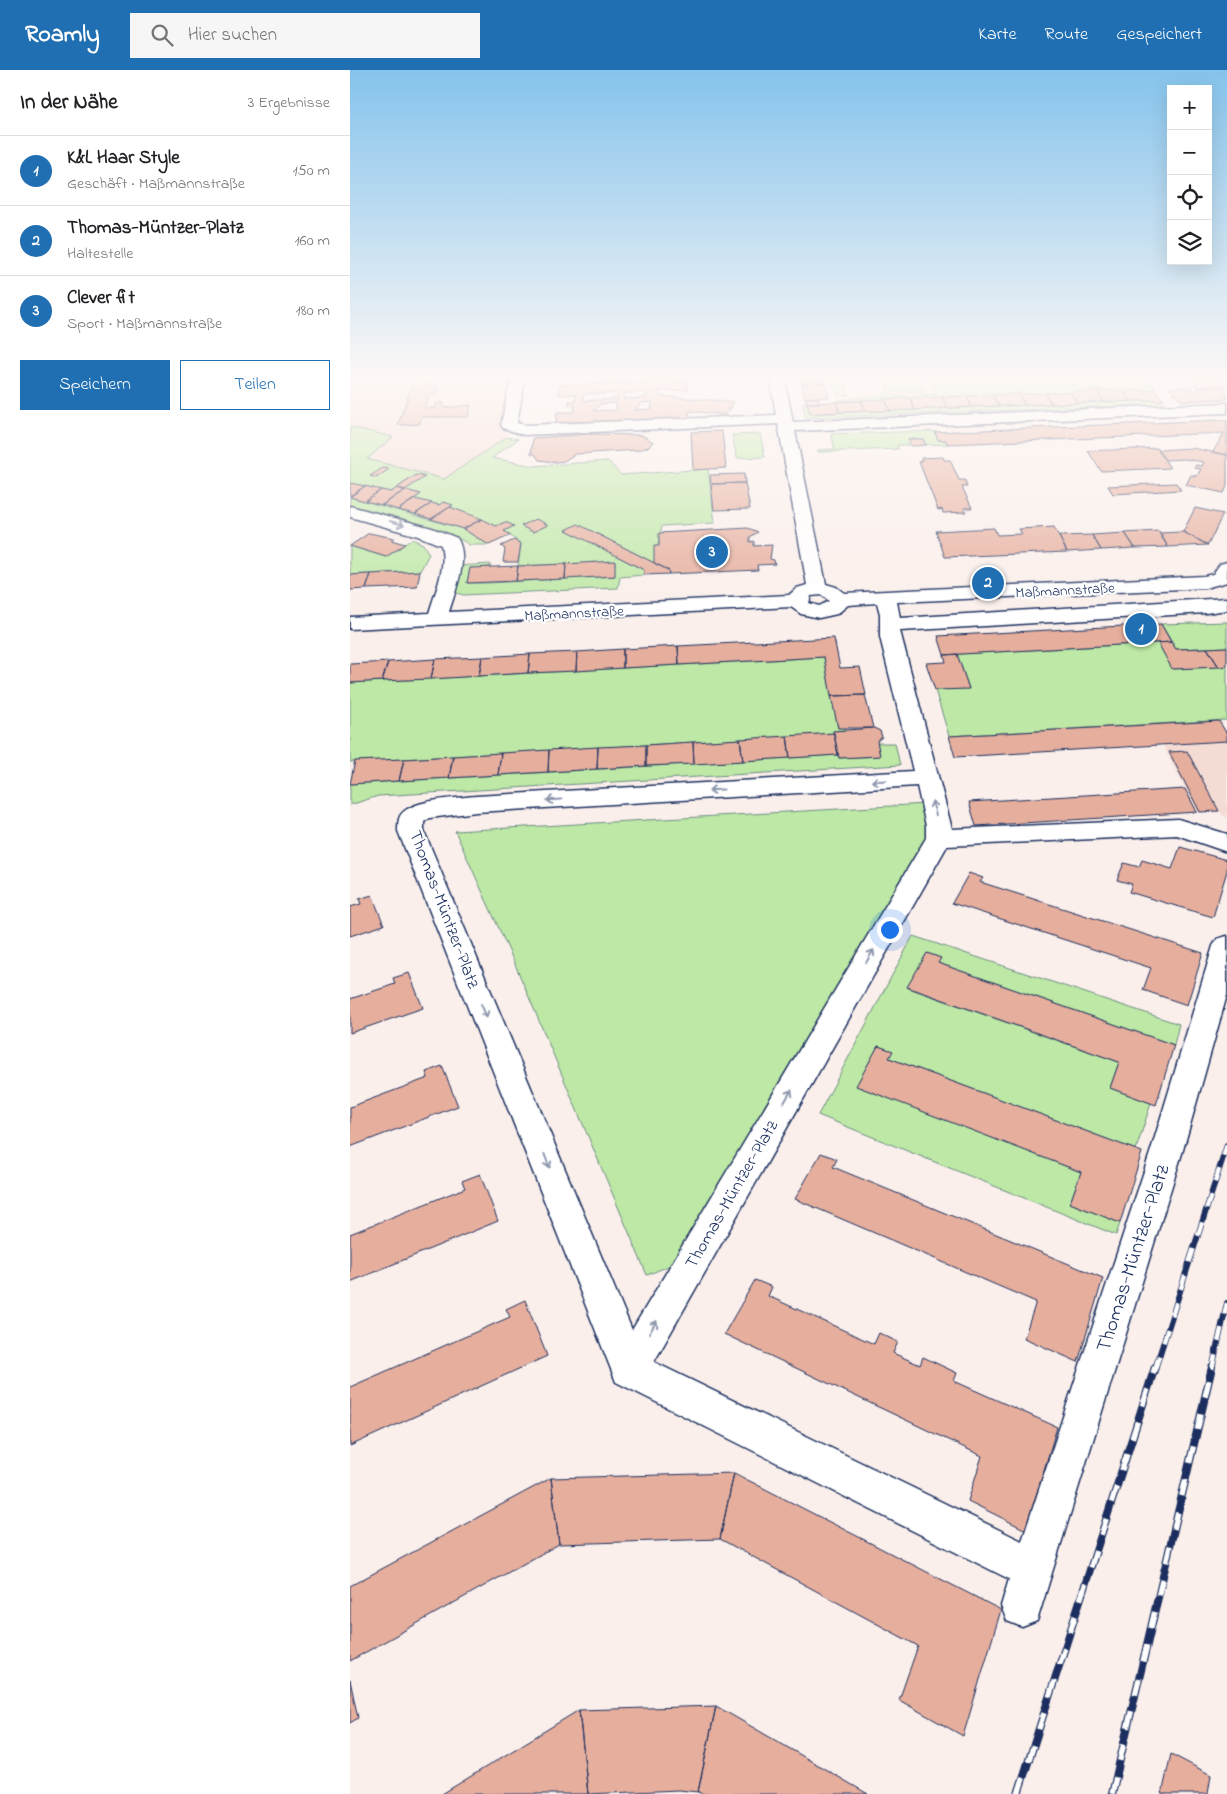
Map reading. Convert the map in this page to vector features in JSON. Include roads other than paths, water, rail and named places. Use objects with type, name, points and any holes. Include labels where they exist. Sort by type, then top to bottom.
[{"type":"street","points":[[792,457],[817,589]]},
{"type":"street","points":[[350,511],[433,534],[450,542],[453,549],[437,619]]},
{"type":"street","name":"Maßmannstraße","points":[[797,601],[798,596],[804,592],[817,589],[830,591],[839,600],[1048,591],[1219,580]]},
{"type":"street","points":[[886,598],[890,637],[939,826],[939,838],[1178,828],[1227,843]]},
{"type":"street","name":"Maßmannstraße","points":[[797,601],[803,608],[816,612],[831,610],[836,607],[839,600]]},
{"type":"street","name":"Maßmannstraße","points":[[350,623],[797,601]]},
{"type":"street","name":"Maßmannstraße","points":[[889,625],[1206,608],[1227,604]]},
{"type":"street","name":"Thomas-Müntzer-Platz","points":[[927,778],[476,804],[423,811],[411,819],[411,831],[534,1130],[629,1369],[1028,1588],[1134,1248],[1167,1150],[1227,946]]},
{"type":"street","name":"Thomas-Müntzer-Platz","points":[[629,1369],[939,838]]},
{"type":"railway","points":[[1155,1369],[1227,1145]]},
{"type":"railway","points":[[1212,1369],[1227,1303]]},
{"type":"railway","points":[[1018,1794],[1155,1367]]},
{"type":"railway","points":[[1112,1794],[1212,1367]]},
{"type":"place","name":"Clever fit","points":[[712,552]]},
{"type":"place","name":"Thomas-Müntzer-Platz","points":[[988,583]]},
{"type":"place","name":"K&L Haar Style","points":[[1141,629]]}]
